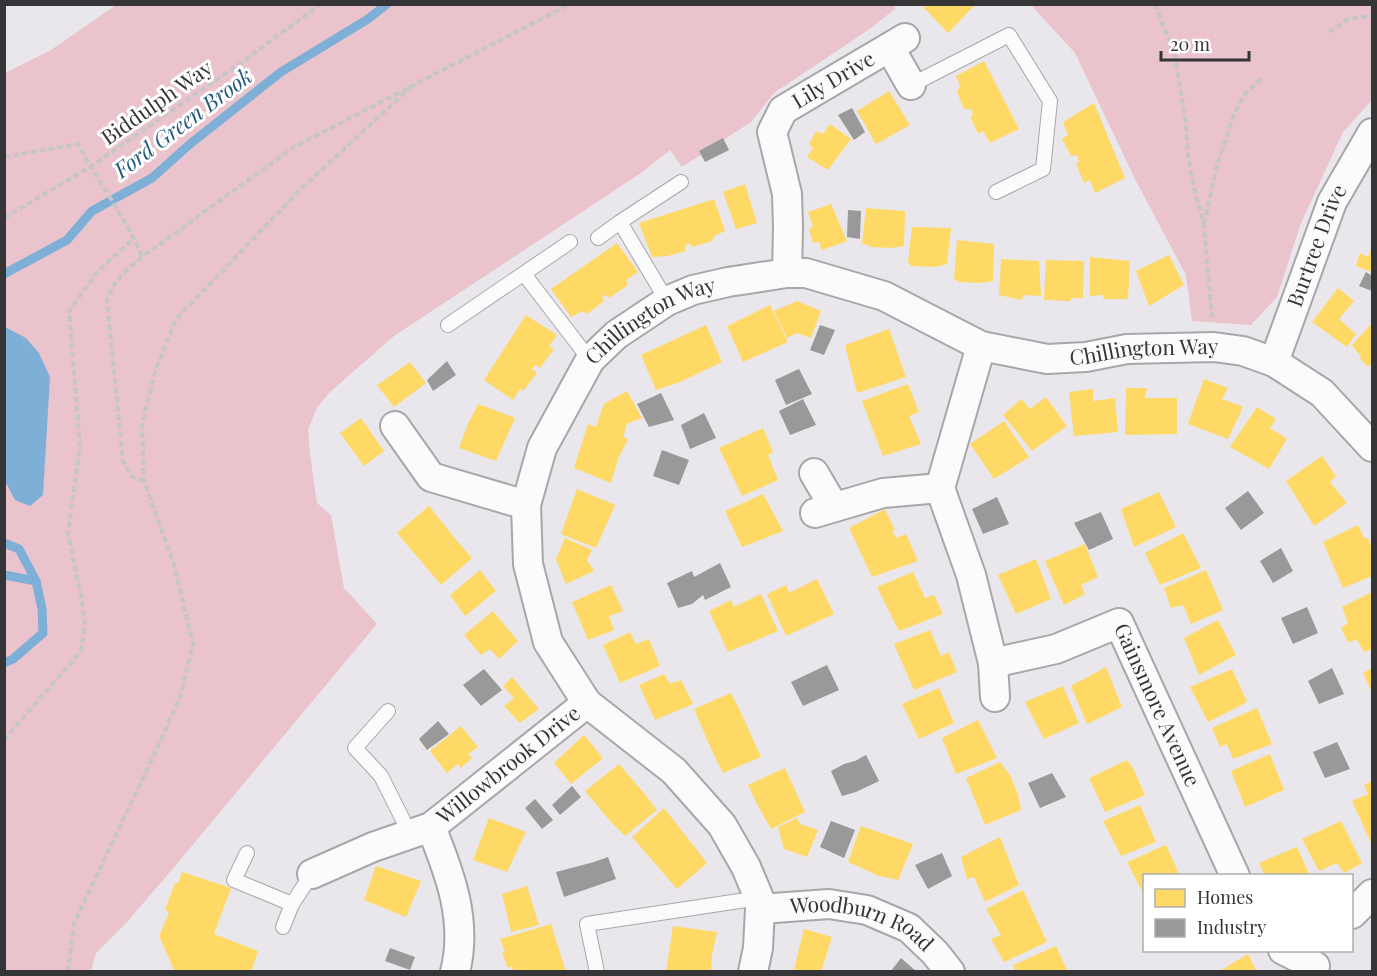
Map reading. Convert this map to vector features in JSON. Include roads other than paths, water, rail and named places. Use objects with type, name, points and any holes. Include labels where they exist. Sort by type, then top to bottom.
[{"type":"street","name":"Lily Drive","points":[[787,273],[787,194],[772,132],[783,110],[898,43],[911,85]]},
{"type":"street","name":"Burtree Drive","points":[[1274,362],[1332,202],[1372,133]]},
{"type":"street","name":"Chillington Way","points":[[753,972],[758,948],[759,903],[746,867],[722,825],[674,771],[587,703],[548,642],[528,564],[526,505],[542,448],[590,360],[616,335],[667,301],[693,290],[787,273],[806,273],[884,296],[981,346],[1047,358],[1086,357],[1127,349],[1214,347],[1243,351],[1274,362],[1322,393],[1372,447]]},
{"type":"street","points":[[981,346],[940,488],[970,575],[993,663],[995,697]]},
{"type":"street","points":[[395,426],[431,477],[526,505]]},
{"type":"street","points":[[814,473],[824,510],[883,493],[940,488]]},
{"type":"street","name":"Gainsmore Avenue","points":[[993,663],[1056,649],[1119,623],[1234,874]]},
{"type":"street","name":"Willowbrook Drive","points":[[312,873],[373,847],[420,831],[587,703]]},
{"type":"street","name":"Willowbrook Drive","points":[[420,831],[444,859],[450,881],[460,923],[455,972]]},
{"type":"street","points":[[1353,913],[1372,894]]},
{"type":"street","name":"Woodburn Road","points":[[759,903],[829,904],[867,910],[909,928],[935,953],[950,972]]},
{"type":"street","points":[[1286,952],[1318,963]]},
{"type":"lane","points":[[911,85],[1009,35],[1050,101],[1043,168],[996,192]]},
{"type":"lane","points":[[598,238],[681,182]]},
{"type":"lane","points":[[620,222],[667,301]]},
{"type":"lane","points":[[448,325],[570,242]]},
{"type":"lane","points":[[524,274],[590,360]]},
{"type":"lane","points":[[388,711],[355,748],[381,776],[420,831]]},
{"type":"lane","points":[[247,853],[234,880],[292,904]]},
{"type":"lane","points":[[284,927],[292,904],[312,873]]},
{"type":"lane","points":[[597,972],[587,924],[759,903]]},
{"type":"water","points":[[5,327],[26,338],[39,353],[50,377],[43,495],[30,506],[15,500],[5,481]]},
{"type":"waterway","name":"Ford Green Brook","points":[[4,274],[67,240],[92,211],[152,178],[190,144],[281,72],[368,19],[387,4]]},
{"type":"waterway","name":"Ford Green Brook","points":[[4,543],[19,549],[36,581],[42,609],[43,633],[13,659],[4,663]]},
{"type":"waterway","name":"Ford Green Brook","points":[[4,575],[36,581]]}]
